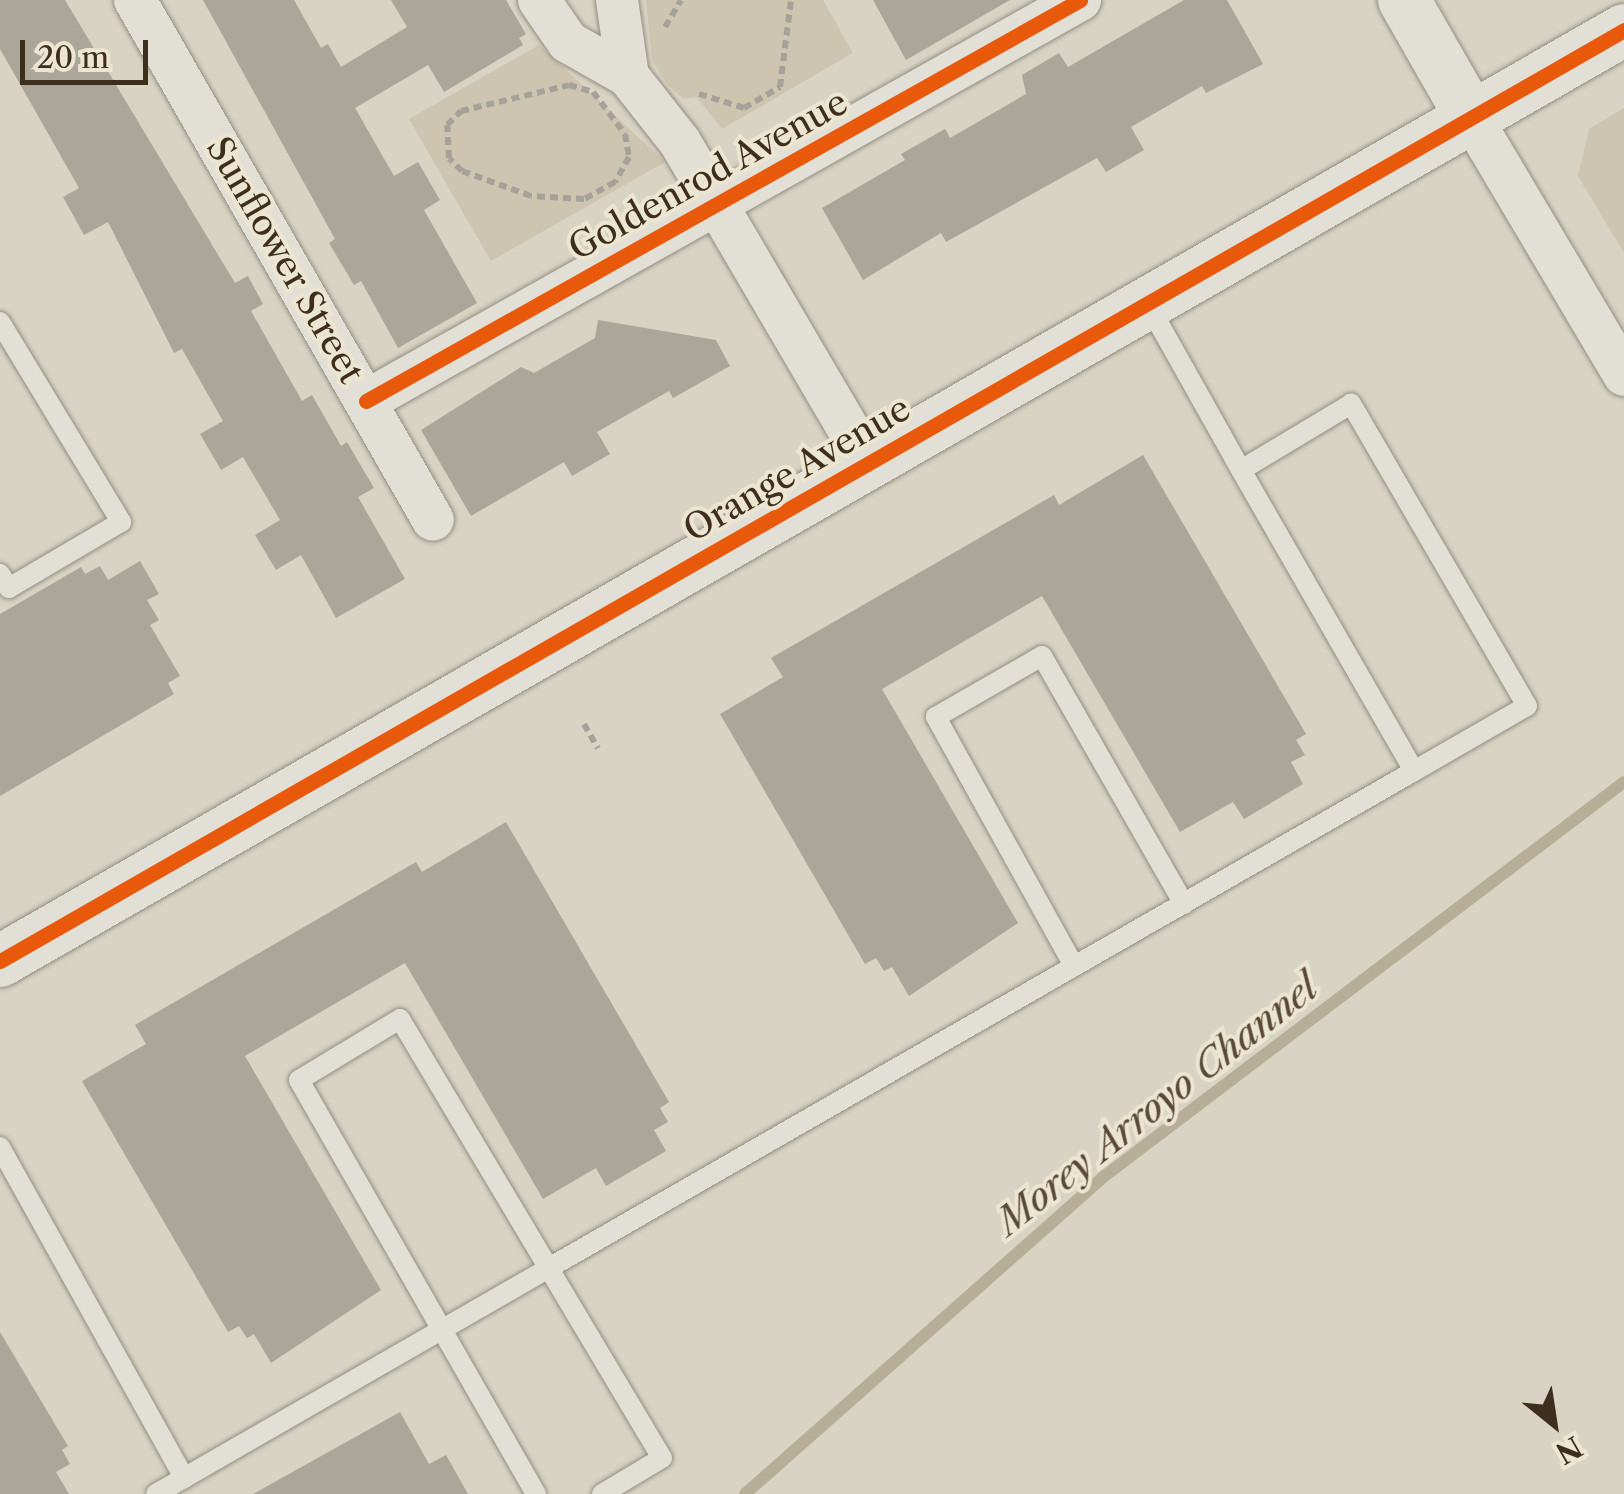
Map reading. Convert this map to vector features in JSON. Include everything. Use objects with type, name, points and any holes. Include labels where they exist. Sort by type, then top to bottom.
[{"type":"street","name":"Sunflower Street","points":[[135,0],[433,520]]},
{"type":"street","points":[[538,0],[568,42],[628,76],[718,205],[868,462]]},
{"type":"street","points":[[618,0],[628,76]]},
{"type":"street","name":"Goldenrod Avenue","points":[[366,401],[718,205],[1030,12],[1080,0]]},
{"type":"street","points":[[1404,0],[1624,375]]},
{"type":"street","name":"Orange Avenue","points":[[0,961],[1624,30]]},
{"type":"lane","points":[[1147,302],[1414,771]]},
{"type":"lane","points":[[0,322],[121,522],[8,588],[0,574]]},
{"type":"lane","points":[[156,1494],[1527,706],[1352,404],[1242,470]]},
{"type":"lane","points":[[1074,966],[936,717],[1042,656],[1184,904]]},
{"type":"lane","points":[[536,1494],[298,1080],[400,1019],[662,1458],[602,1494]]},
{"type":"lane","points":[[0,1147],[184,1478]]},
{"type":"path","points":[[660,45],[681,0]]},
{"type":"path","points":[[686,89],[744,108],[780,87],[791,0]]},
{"type":"path","points":[[569,85],[593,92],[625,134],[629,157],[623,173],[584,198],[531,196],[462,171],[444,145],[447,125],[461,111],[544,88],[569,85]]},
{"type":"path","points":[[584,724],[598,748]]},
{"type":"shaded area","points":[[646,0],[823,0],[853,53],[722,129],[697,97],[683,99],[667,84],[652,60]]},
{"type":"shaded area","points":[[539,45],[665,162],[491,261],[409,119]]},
{"type":"shaded area","points":[[1624,108],[1624,253],[1578,176],[1589,129]]},
{"type":"building","points":[[0,0],[65,0],[235,283],[248,276],[263,304],[251,311],[302,401],[312,395],[341,446],[347,442],[374,488],[358,497],[405,579],[336,618],[301,555],[276,570],[255,535],[280,520],[243,457],[221,470],[200,434],[223,421],[182,349],[174,353],[108,222],[84,235],[63,197],[79,188],[0,49]]},
{"type":"building","points":[[203,0],[294,0],[321,48],[328,44],[341,67],[407,27],[391,0],[506,0],[526,34],[519,38],[523,45],[444,92],[428,65],[355,108],[394,176],[418,162],[440,200],[424,210],[477,303],[398,348],[361,281],[354,285],[329,243],[335,239]]},
{"type":"building","points":[[873,0],[1010,0],[906,60]]},
{"type":"building","points":[[1184,0],[1227,0],[1263,64],[1206,93],[1202,86],[1131,127],[1144,150],[1106,172],[1097,158],[946,242],[941,233],[863,280],[822,208],[905,160],[901,154],[945,129],[950,138],[1026,94],[1022,75],[1059,53],[1068,67]]},
{"type":"building","points":[[598,320],[716,340],[730,366],[673,398],[669,391],[597,432],[610,454],[572,476],[564,462],[471,516],[421,430],[521,367],[534,373],[595,338]]},
{"type":"building","points":[[1143,455],[1306,734],[1296,740],[1305,755],[1291,762],[1303,784],[1244,819],[1233,802],[1180,832],[1042,596],[882,689],[1018,923],[909,996],[892,967],[884,971],[876,958],[865,964],[720,714],[783,677],[771,658],[1054,495],[1059,505]]},
{"type":"building","points":[[140,561],[159,594],[147,600],[159,620],[150,625],[180,676],[168,683],[174,694],[0,796],[0,614],[81,567],[85,574],[100,566],[108,580]]},
{"type":"building","points":[[506,822],[669,1102],[660,1108],[668,1122],[654,1130],[666,1151],[606,1186],[596,1168],[543,1199],[405,963],[245,1056],[381,1290],[271,1363],[254,1334],[247,1338],[239,1326],[228,1332],[82,1081],[146,1044],[135,1025],[416,862],[422,872]]},
{"type":"building","points":[[0,1332],[68,1446],[62,1450],[70,1464],[56,1472],[69,1494],[0,1494]]},
{"type":"building","points":[[400,1412],[429,1464],[446,1455],[468,1494],[253,1494]]},
{"type":"waterway","name":"Morey Arroyo Channel","points":[[745,1494],[1102,1178],[1624,782]]},
{"type":"cycle path","points":[[366,401],[1080,0]]},
{"type":"cycle path","points":[[0,961],[1624,30]]}]
